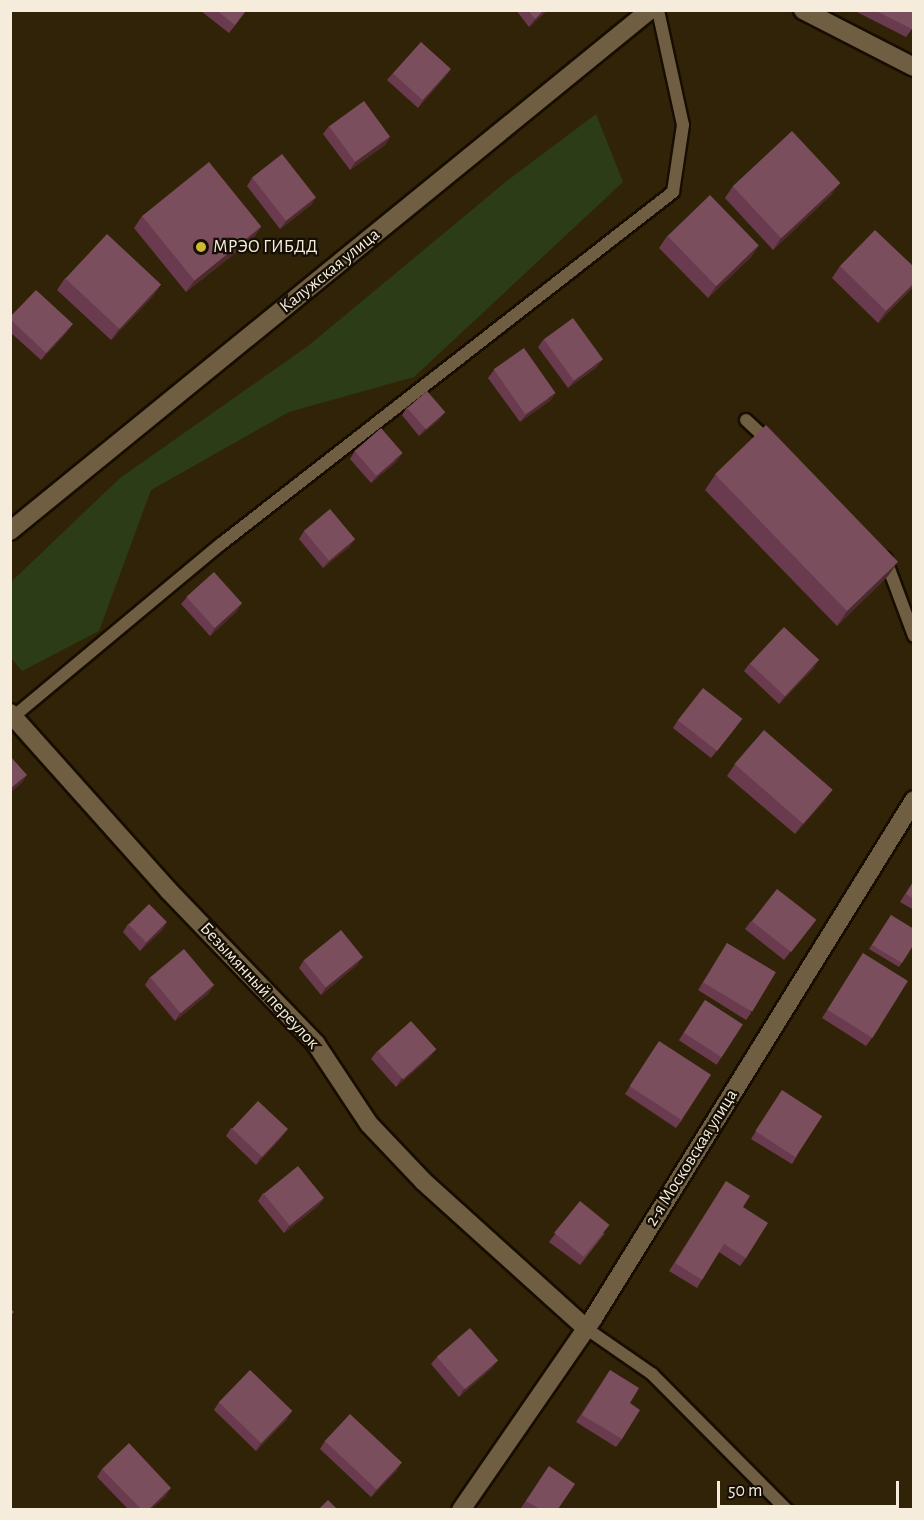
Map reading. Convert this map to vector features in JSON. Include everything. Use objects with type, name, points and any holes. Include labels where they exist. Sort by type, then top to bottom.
[{"type":"street","name":"Калужская улица","points":[[10,531],[650,10]]},
{"type":"street","points":[[803,10],[914,67]]},
{"type":"street","name":"Безымянный переулок","points":[[12,715],[169,891],[316,1044],[369,1124],[423,1181],[587,1329]]},
{"type":"street","name":"2-я Московская улица","points":[[461,1509],[587,1329],[914,800]]},
{"type":"lane","points":[[12,715],[221,544],[673,192],[683,125],[658,10]]},
{"type":"lane","points":[[746,420],[780,451]]},
{"type":"lane","points":[[880,545],[914,636]]},
{"type":"lane","points":[[587,1329],[652,1374],[787,1509]]},
{"type":"green space","points":[[596,114],[623,182],[414,377],[289,412],[151,490],[99,631],[22,671],[11,658],[11,582],[120,478],[308,346],[508,180]]},
{"type":"building","points":[[216,10],[246,10],[235,25]]},
{"type":"building","points":[[528,10],[544,10],[535,19]]},
{"type":"building","points":[[874,10],[914,10],[914,26],[912,29]]},
{"type":"building","points":[[421,42],[451,69],[423,100],[393,73]]},
{"type":"building","points":[[364,101],[390,137],[355,162],[329,126]]},
{"type":"building","points":[[792,131],[840,183],[781,238],[733,186]]},
{"type":"building","points":[[282,154],[316,197],[286,221],[252,177]]},
{"type":"building","points":[[209,162],[261,227],[194,281],[142,216]]},
{"type":"building","points":[[710,195],[759,245],[716,286],[668,236]]},
{"type":"building","points":[[875,230],[914,267],[914,283],[886,311],[840,266]]},
{"type":"building","points":[[107,234],[161,284],[120,329],[65,279]]},
{"type":"building","points":[[36,290],[73,324],[46,353],[10,319]]},
{"type":"building","points":[[573,318],[603,359],[574,380],[544,339]]},
{"type":"building","points":[[524,348],[556,393],[525,414],[494,369]]},
{"type":"building","points":[[427,391],[445,412],[426,429],[407,408]]},
{"type":"building","points":[[766,425],[898,562],[847,611],[715,474]]},
{"type":"building","points":[[381,428],[403,453],[376,476],[355,451]]},
{"type":"building","points":[[330,509],[355,539],[329,561],[304,531]]},
{"type":"building","points":[[214,572],[242,603],[215,628],[187,597]]},
{"type":"building","points":[[784,627],[819,660],[785,696],[750,664]]},
{"type":"building","points":[[703,688],[742,719],[717,751],[678,720]]},
{"type":"building","points":[[764,730],[833,790],[803,824],[734,764]]},
{"type":"building","points":[[10,756],[27,775],[10,789]]},
{"type":"building","points":[[914,881],[914,899],[906,894]]},
{"type":"building","points":[[777,889],[816,920],[791,952],[752,921]]},
{"type":"building","points":[[149,904],[167,922],[146,942],[128,925]]},
{"type":"building","points":[[891,915],[914,929],[914,944],[902,963],[872,945]]},
{"type":"building","points":[[341,930],[363,957],[326,987],[304,960]]},
{"type":"building","points":[[727,943],[776,972],[752,1012],[703,982]]},
{"type":"building","points":[[184,949],[214,985],[181,1013],[150,977]]},
{"type":"building","points":[[863,953],[908,981],[872,1038],[827,1010]]},
{"type":"building","points":[[705,1000],[743,1025],[721,1057],[684,1033]]},
{"type":"building","points":[[411,1021],[436,1049],[403,1079],[378,1051]]},
{"type":"building","points":[[659,1041],[711,1075],[682,1120],[630,1086]]},
{"type":"building","points":[[782,1090],[822,1116],[796,1157],[755,1131]]},
{"type":"building","points":[[258,1101],[288,1129],[262,1157],[232,1129]]},
{"type":"building","points":[[298,1166],[324,1198],[290,1226],[264,1194]]},
{"type":"building","points":[[726,1181],[750,1196],[743,1207],[768,1223],[746,1258],[724,1244],[702,1280],[675,1263]]},
{"type":"building","points":[[580,1201],[610,1225],[584,1257],[554,1233]]},
{"type":"building","points":[[470,1328],[498,1360],[465,1389],[437,1357]]},
{"type":"building","points":[[250,1370],[292,1411],[261,1443],[219,1402]]},
{"type":"building","points":[[610,1370],[639,1388],[630,1403],[640,1410],[622,1439],[582,1415]]},
{"type":"building","points":[[350,1414],[402,1462],[377,1489],[325,1441]]},
{"type":"building","points":[[129,1443],[171,1488],[149,1509],[141,1509],[102,1469]]},
{"type":"building","points":[[549,1466],[575,1484],[558,1509],[540,1509],[526,1501]]},
{"type":"building","points":[[328,1500],[337,1509],[319,1509]]},
{"type":"place","name":"МРЭО ГИБДД","points":[[201,247]]}]
